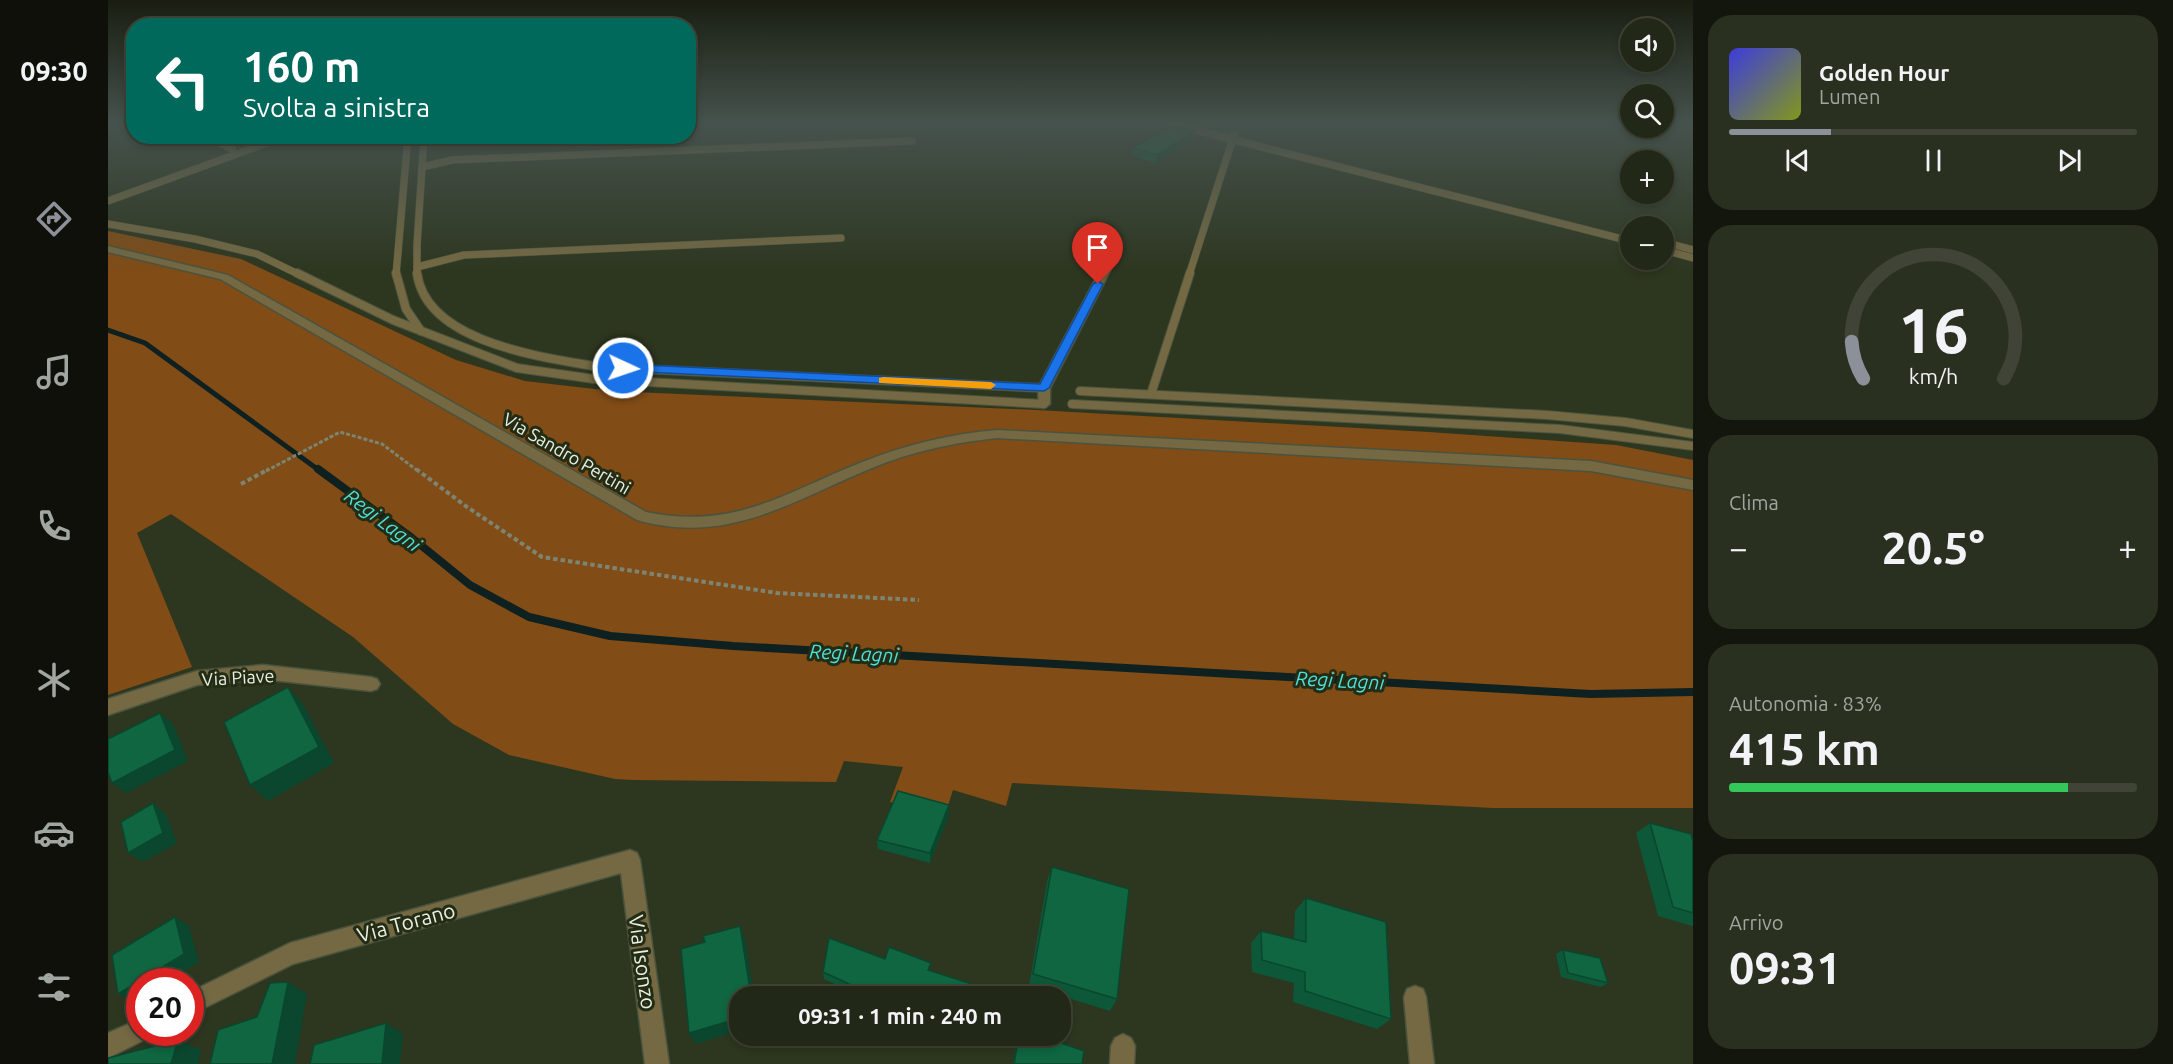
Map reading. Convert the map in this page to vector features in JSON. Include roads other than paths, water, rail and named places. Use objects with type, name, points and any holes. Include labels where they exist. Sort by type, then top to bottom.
[{"type":"street","name":"Via Sandro Pertini","points":[[108,249],[224,277],[642,516],[676,523],[713,522],[754,513],[886,458],[948,440],[997,434],[1592,466],[1693,485]]},
{"type":"street","points":[[1044,404],[1044,388],[1109,263]]},
{"type":"street","name":"Via Piave","points":[[108,707],[197,678],[263,672],[371,684]]},
{"type":"street","name":"Via Torano","points":[[204,997],[290,954],[630,860]]},
{"type":"street","name":"Via Isonzo","points":[[630,860],[657,1064]]},
{"type":"street","points":[[1415,997],[1422,1064]]},
{"type":"street","points":[[108,1046],[126,1037]]},
{"type":"lane","points":[[108,195],[166,174]]},
{"type":"lane","points":[[108,201],[183,174]]},
{"type":"lane","points":[[405,174],[396,278],[406,309],[422,332]]},
{"type":"lane","points":[[422,174],[417,267],[418,282],[424,300],[445,320],[482,339],[527,354],[600,367],[1044,388]]},
{"type":"lane","points":[[1151,394],[1221,174]]},
{"type":"lane","points":[[1373,174],[1620,238]]},
{"type":"lane","points":[[1385,174],[1620,231]]},
{"type":"lane","points":[[108,224],[195,239],[257,254],[422,332],[500,363],[551,375],[1044,404]]},
{"type":"lane","points":[[417,267],[464,255],[841,238]]},
{"type":"lane","points":[[1674,245],[1693,250]]},
{"type":"lane","points":[[1674,253],[1693,258]]},
{"type":"lane","points":[[1080,391],[1547,415],[1625,422],[1693,434]]},
{"type":"lane","points":[[1072,404],[1560,429],[1693,446]]},
{"type":"waterway","name":"Regi Lagni","points":[[108,330],[145,343],[320,471]]},
{"type":"waterway","name":"Regi Lagni","points":[[318,469],[412,538],[470,585],[529,617],[610,636],[733,646],[1591,694],[1693,692]]}]
